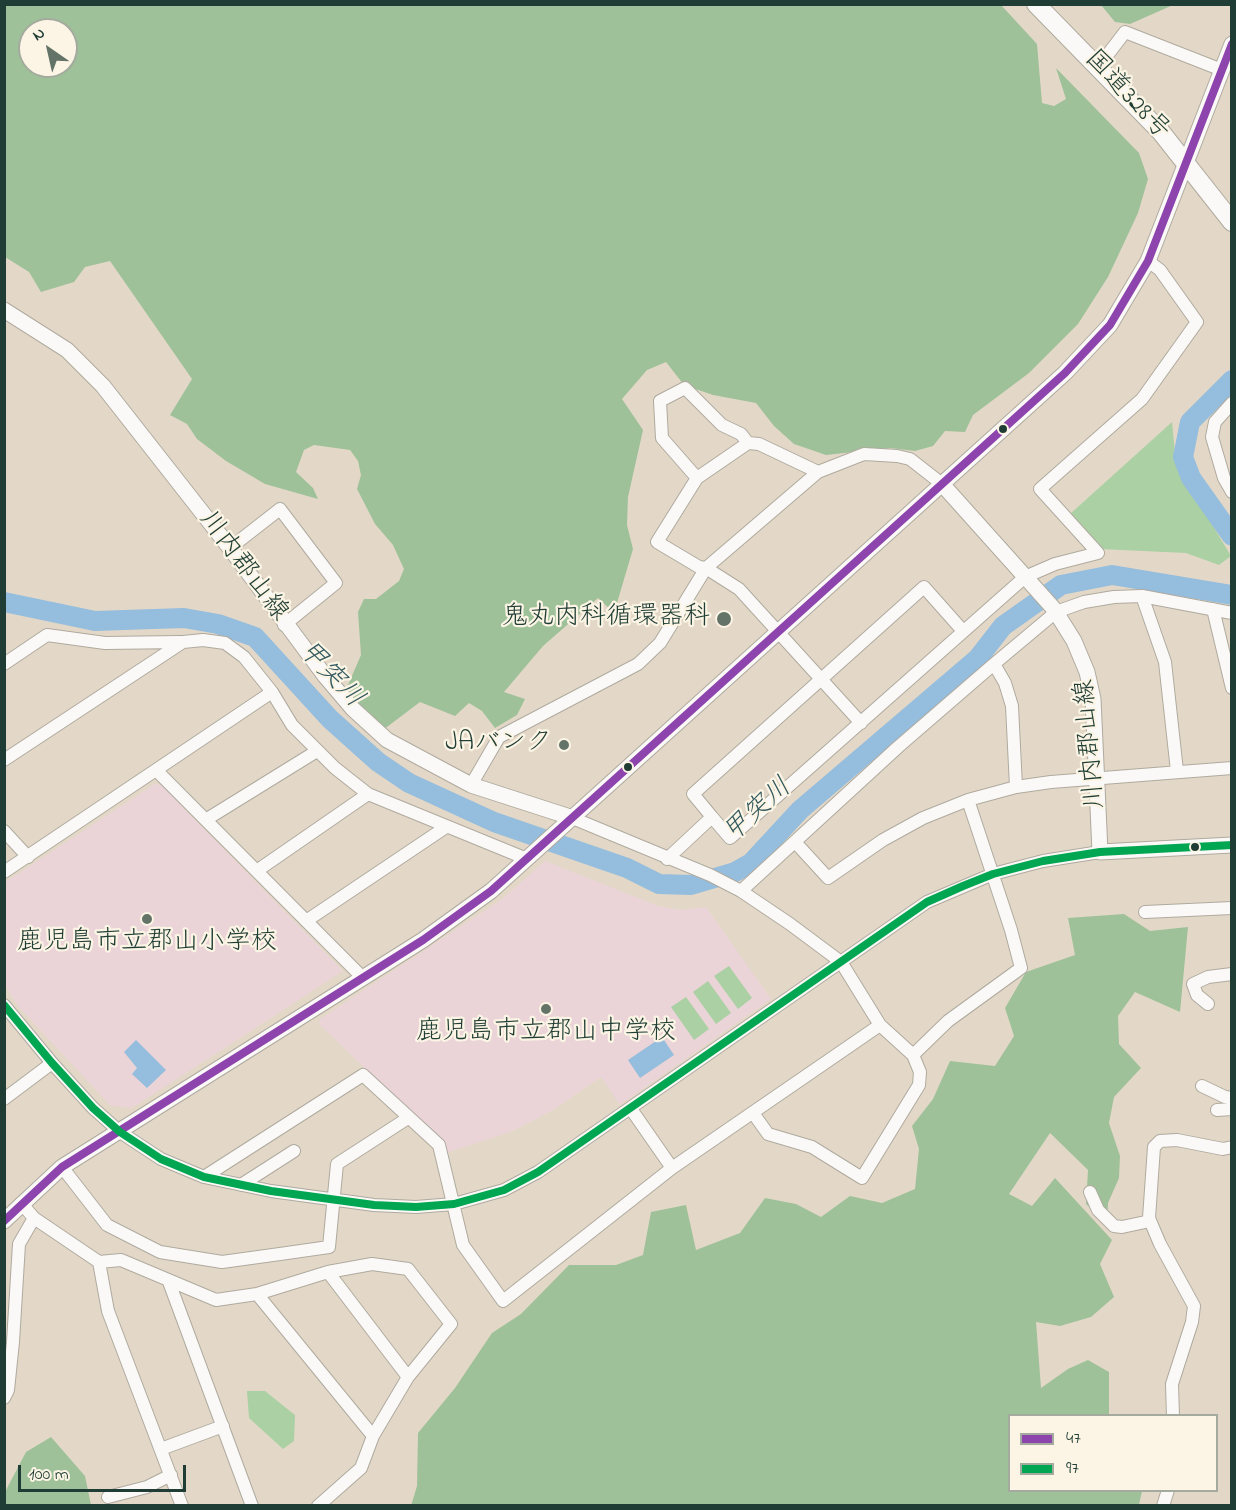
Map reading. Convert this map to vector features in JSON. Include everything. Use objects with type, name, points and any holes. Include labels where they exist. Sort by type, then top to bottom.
[{"type":"highway","name":"国道328号","points":[[1036,4],[1099,66],[1187,162],[1232,222]]},
{"type":"main road","points":[[4,1221],[62,1167],[464,912],[942,484],[1095,343],[1123,307],[1148,261],[1232,44]]},
{"type":"main road","name":"川内郡山線","points":[[4,310],[67,350],[88,370],[230,548],[284,625],[353,709],[387,740],[471,785],[570,817]]},
{"type":"main road","name":"川内郡山線","points":[[942,484],[1055,611],[1074,641],[1087,672],[1093,699],[1099,778],[1100,852]]},
{"type":"main road","points":[[1100,852],[1232,845]]},
{"type":"street","points":[[1099,66],[1125,32],[1221,70]]},
{"type":"street","points":[[963,631],[924,587],[693,794],[730,838],[963,631],[1027,580],[1055,564],[1098,553],[1040,489],[1142,399],[1197,321],[1160,270],[1148,261]]},
{"type":"street","points":[[697,478],[662,438],[660,401],[685,388],[722,425],[741,434],[748,443]]},
{"type":"street","points":[[1232,403],[1215,422],[1212,437],[1224,478],[1232,492]]},
{"type":"street","points":[[818,472],[759,444],[748,443],[697,478],[657,542],[699,567],[706,568],[739,589],[861,723]]},
{"type":"street","points":[[471,785],[499,737],[638,664],[660,644],[706,568],[818,472],[864,454],[897,456],[910,459],[942,484]]},
{"type":"street","points":[[230,548],[280,509],[336,583],[284,625]]},
{"type":"street","points":[[1142,596],[1165,662],[1177,771]]},
{"type":"street","points":[[741,891],[898,747],[1055,611],[1084,602],[1114,597],[1142,596],[1232,613]]},
{"type":"street","points":[[1213,609],[1232,688]]},
{"type":"street","points":[[4,664],[47,635],[105,643],[203,640],[225,643],[244,657],[272,692],[292,725],[316,750],[368,794],[446,827],[528,857]]},
{"type":"street","points":[[4,760],[183,642]]},
{"type":"street","points":[[994,664],[1005,683],[1012,706],[1016,787]]},
{"type":"street","points":[[4,873],[272,692]]},
{"type":"street","points":[[207,819],[316,750]]},
{"type":"street","points":[[795,842],[828,878],[883,840],[923,818],[968,800],[1016,787],[1177,771],[1232,768]]},
{"type":"street","points":[[157,771],[363,978]]},
{"type":"street","points":[[258,870],[368,794]]},
{"type":"street","points":[[913,1054],[948,1020],[1021,968],[968,800]]},
{"type":"street","points":[[570,817],[741,891],[841,962],[880,1025],[913,1054],[920,1072],[919,1085],[862,1178],[812,1147],[768,1134],[753,1113]]},
{"type":"street","points":[[667,859],[712,817]]},
{"type":"street","points":[[306,921],[446,827]]},
{"type":"street","points":[[4,831],[28,857]]},
{"type":"street","points":[[4,1005],[52,1063],[120,1132],[161,1159],[204,1177],[241,1185],[335,1199],[416,1207],[454,1204],[504,1190],[538,1172],[927,902],[993,874],[1042,861],[1100,852]]},
{"type":"street","points":[[1144,912],[1232,909]]},
{"type":"street","points":[[1208,1004],[1197,995],[1193,984],[1208,977],[1232,974]]},
{"type":"street","points":[[204,1177],[363,1075],[439,1145],[464,1245],[503,1301],[672,1168],[880,1025]]},
{"type":"street","points":[[4,1099],[52,1063]]},
{"type":"street","points":[[1202,1086],[1232,1098]]},
{"type":"street","points":[[631,1109],[672,1168]]},
{"type":"street","points":[[1217,1110],[1232,1109]]},
{"type":"street","points":[[62,1167],[107,1225],[160,1252],[222,1262],[329,1247],[337,1164],[408,1118]]},
{"type":"street","points":[[1173,1414],[1172,1384],[1192,1322],[1194,1306],[1150,1221],[1154,1147],[1160,1141],[1177,1140],[1223,1149],[1232,1147]]},
{"type":"street","points":[[241,1185],[294,1151]]},
{"type":"street","points":[[1090,1192],[1098,1210],[1114,1226],[1122,1227],[1150,1221]]},
{"type":"street","points":[[21,1203],[34,1218],[99,1262],[121,1260],[216,1300],[257,1294],[328,1272],[372,1264],[408,1269],[451,1324],[408,1377],[373,1436],[361,1468],[318,1506]]},
{"type":"street","points":[[4,1398],[8,1390],[13,1342],[19,1244],[34,1218]]},
{"type":"street","points":[[99,1262],[108,1311],[182,1506]]},
{"type":"street","points":[[328,1272],[408,1377]]},
{"type":"street","points":[[170,1282],[252,1506]]},
{"type":"street","points":[[257,1294],[373,1436]]},
{"type":"street","points":[[161,1449],[223,1426]]},
{"type":"street","points":[[108,1497],[147,1487],[171,1475]]},
{"type":"shaded area","name":"鹿児島市立郡山小学校","points":[[155,784],[161,785],[343,971],[132,1108],[110,1105],[17,1005],[5,984],[4,883]]},
{"type":"shaded area","name":"鹿児島市立郡山中学校","points":[[545,861],[658,906],[681,910],[706,907],[771,999],[620,1105],[601,1077],[553,1110],[513,1131],[446,1153],[443,1143],[319,1024],[320,1019],[501,900]]},
{"type":"green space","points":[[5,5],[1001,5],[1037,44],[1042,103],[1054,106],[1066,99],[1056,68],[1139,153],[1148,179],[1138,213],[1108,277],[1078,324],[1029,373],[973,415],[965,432],[945,431],[933,446],[915,451],[890,448],[826,455],[794,444],[774,426],[756,403],[713,395],[684,385],[666,362],[647,370],[622,399],[643,430],[628,497],[627,525],[633,549],[614,613],[598,598],[543,646],[504,692],[525,699],[517,715],[495,728],[482,711],[469,703],[455,716],[420,702],[383,730],[345,692],[361,655],[358,612],[364,599],[376,599],[399,581],[404,569],[393,545],[375,524],[357,489],[361,475],[358,461],[350,450],[314,445],[304,450],[296,472],[313,488],[318,499],[265,484],[226,461],[197,439],[187,424],[170,415],[192,379],[110,261],[85,267],[74,282],[41,292],[29,272],[5,257]]},
{"type":"green space","points":[[1101,5],[1173,5],[1130,24],[1115,22]]},
{"type":"green space","points":[[1172,422],[1176,464],[1231,556],[1219,565],[1186,553],[1100,549],[1070,514]]},
{"type":"green space","points":[[1124,914],[1150,931],[1188,927],[1180,1012],[1135,992],[1118,1016],[1119,1044],[1141,1068],[1114,1097],[1109,1123],[1120,1156],[1119,1178],[1108,1203],[1107,1222],[1086,1204],[1088,1170],[1050,1133],[1009,1194],[1032,1206],[1055,1178],[1112,1240],[1100,1264],[1114,1297],[1091,1317],[1060,1326],[1036,1322],[1041,1388],[1068,1369],[1088,1360],[1109,1372],[1109,1414],[1008,1414],[1008,1492],[1142,1492],[1139,1505],[411,1506],[417,1486],[418,1433],[455,1388],[492,1333],[521,1314],[569,1265],[616,1265],[643,1255],[651,1212],[686,1205],[696,1250],[740,1233],[765,1198],[796,1204],[821,1217],[850,1196],[882,1203],[915,1189],[919,1149],[912,1126],[933,1099],[950,1061],[995,1066],[1014,1036],[1005,1008],[1026,972],[1075,955],[1068,918]]},
{"type":"green space","points":[[729,966],[752,998],[738,1009],[714,976]]},
{"type":"green space","points":[[708,981],[731,1013],[716,1024],[693,992]]},
{"type":"green space","points":[[686,997],[709,1029],[694,1040],[671,1007]]},
{"type":"green space","points":[[247,1391],[265,1391],[295,1415],[294,1441],[283,1449],[249,1418]]},
{"type":"green space","points":[[51,1437],[85,1476],[91,1505],[5,1505],[5,1492],[26,1452]]},
{"type":"water","points":[[662,1037],[674,1055],[640,1078],[628,1060]]},
{"type":"water","points":[[136,1040],[166,1070],[147,1088],[132,1074],[137,1068],[124,1052]]},
{"type":"waterway","points":[[1232,380],[1190,422],[1183,457],[1191,478],[1232,536]]},
{"type":"waterway","name":"甲突川","points":[[4,602],[95,621],[184,618],[218,624],[255,637],[330,719],[378,762],[409,783],[494,822],[627,868],[659,884],[691,885],[735,872],[751,863],[800,810],[978,658],[1003,626],[1061,585],[1112,575],[1232,595]]},
{"type":"transit line","name":"47","points":[[4,1221],[62,1167],[423,940],[491,891],[1065,373],[1110,325],[1148,261],[1232,44]]},
{"type":"transit line","name":"97","points":[[4,1005],[93,1108],[120,1132],[161,1159],[204,1177],[271,1191],[374,1205],[416,1207],[454,1204],[504,1190],[538,1172],[927,902],[993,874],[1043,861],[1100,852],[1232,845]]},
{"type":"place","name":"鬼丸内科循環器科","points":[[724,619]]},
{"type":"place","name":"JAバンク","points":[[564,745]]},
{"type":"place","name":"鹿児島市立郡山小学校","points":[[147,919]]},
{"type":"place","name":"鹿児島市立郡山中学校","points":[[546,1009]]}]
